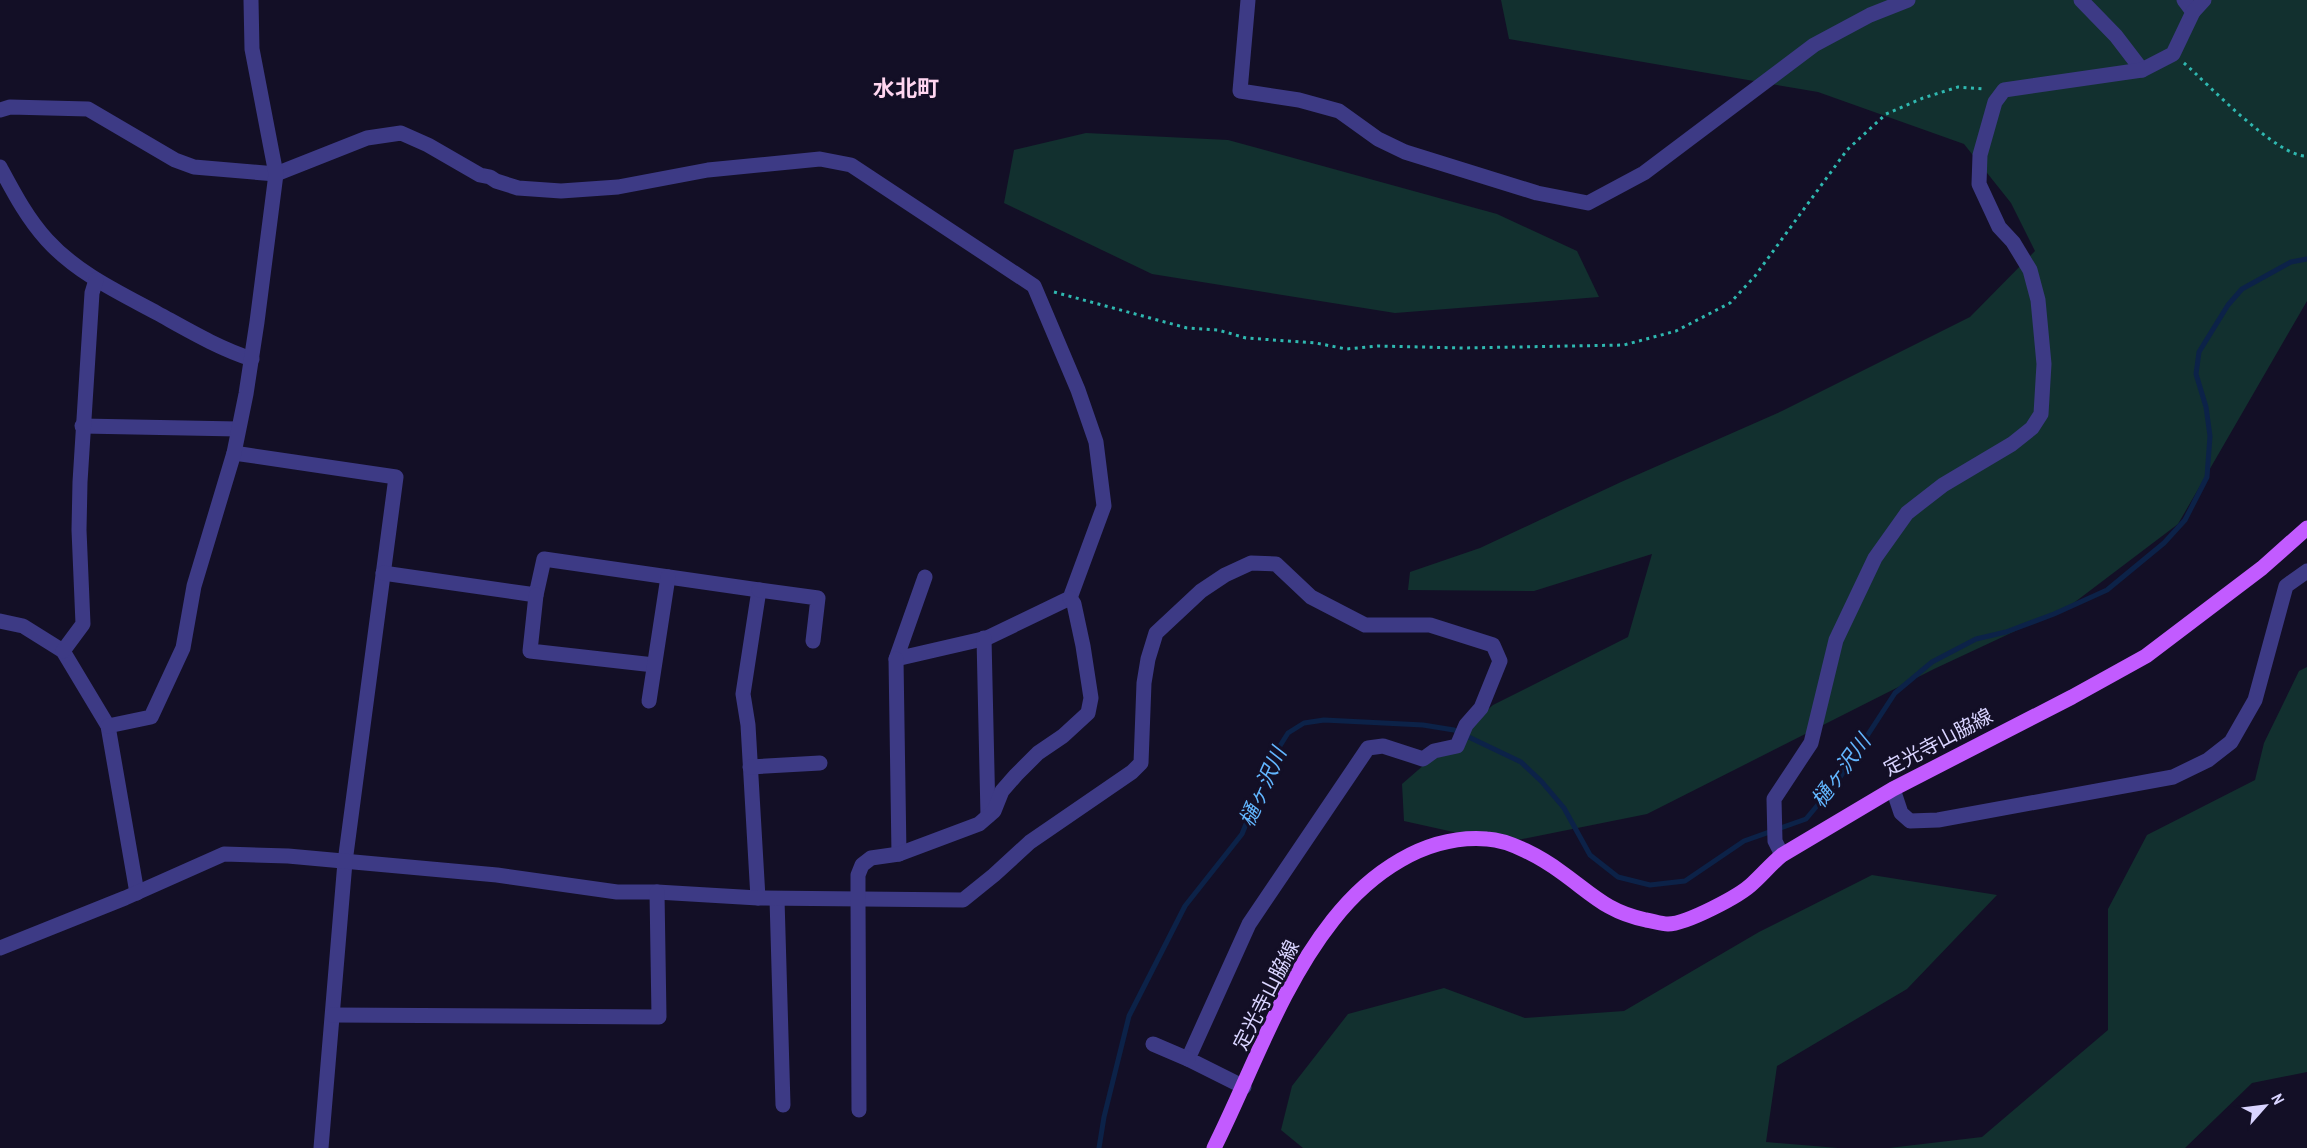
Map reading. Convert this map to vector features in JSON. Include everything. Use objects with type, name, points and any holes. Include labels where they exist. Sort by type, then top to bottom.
[{"type":"main road","name":"定光寺山脇線","points":[[1214,1148],[1301,965],[1334,918],[1369,883],[1398,861],[1424,847],[1452,840],[1488,838],[1523,849],[1559,870],[1603,905],[1626,916],[1669,924],[1706,912],[1752,885],[1769,865],[1778,848],[2072,697],[2146,656],[2253,575],[2307,528]]},
{"type":"street","points":[[108,726],[151,717],[183,648],[194,586],[234,453],[252,359],[276,174],[252,49],[251,0]]},
{"type":"street","points":[[1248,0],[1240,91],[1299,100],[1339,111],[1378,139],[1405,152],[1537,193],[1587,203],[1644,173],[1814,45],[1870,15],[1908,0]]},
{"type":"street","points":[[2081,0],[2116,36],[2142,70]]},
{"type":"street","points":[[1778,848],[1773,813],[1774,799],[1811,743],[1836,640],[1875,558],[1907,513],[1942,485],[2012,444],[2032,428],[2041,414],[2044,364],[2036,290],[2030,270],[2013,242],[2000,227],[1979,184],[1980,155],[1995,102],[2004,90],[2142,70],[2173,54],[2188,6],[2204,0]]},
{"type":"street","points":[[0,110],[10,107],[88,110],[175,160],[194,167],[276,174],[367,138],[401,133],[496,182],[518,188],[561,192],[618,187],[708,170],[820,159],[851,165],[1034,286],[1078,390],[1096,442],[1104,506],[1070,598],[984,638],[896,659]]},
{"type":"street","points":[[0,167],[25,213],[47,240],[71,263],[96,280],[225,351],[252,359]]},
{"type":"street","points":[[63,651],[84,624],[79,530],[82,426],[92,293],[96,280]]},
{"type":"street","points":[[82,426],[238,429]]},
{"type":"street","points":[[234,453],[396,477],[345,862],[321,1148]]},
{"type":"street","points":[[654,665],[530,651],[536,594],[544,559],[818,598],[813,640]]},
{"type":"street","points":[[0,948],[224,854],[288,856],[497,875],[617,892],[777,899],[963,900],[1030,842],[1132,772],[1141,763],[1144,683],[1156,633],[1201,591],[1225,575],[1251,563],[1275,564],[1311,597],[1365,625],[1396,627],[1430,625],[1493,645],[1500,661],[1481,708],[1466,725],[1457,746],[1434,751],[1423,759],[1383,746],[1368,748],[1249,924],[1188,1059]]},
{"type":"street","points":[[1893,789],[1901,813],[1910,821],[1938,820],[2173,777],[2208,760],[2231,742],[2255,700],[2286,586],[2307,571]]},
{"type":"street","points":[[383,573],[536,594]]},
{"type":"street","points":[[649,701],[668,577]]},
{"type":"street","points":[[899,854],[896,659],[925,577]]},
{"type":"street","points":[[758,898],[748,725],[743,694],[759,590]]},
{"type":"street","points":[[859,1110],[858,875],[862,865],[871,858],[899,854],[979,824],[994,811],[1002,791],[1016,775],[1038,753],[1063,736],[1088,713],[1091,698],[1083,646],[1074,604],[1070,598]]},
{"type":"street","points":[[0,621],[22,626],[63,651],[108,726],[137,892]]},
{"type":"street","points":[[984,638],[988,816]]},
{"type":"street","points":[[750,767],[820,763]]},
{"type":"street","points":[[333,1015],[659,1017],[657,892]]},
{"type":"street","points":[[777,899],[783,1105]]},
{"type":"street","points":[[1154,1044],[1244,1087]]},
{"type":"path","points":[[2173,54],[2269,140],[2300,156],[2307,156]]},
{"type":"path","points":[[1034,286],[1187,328],[1218,330],[1246,338],[1317,343],[1346,349],[1378,346],[1463,348],[1623,345],[1676,332],[1730,303],[1755,276],[1847,150],[1886,114],[1923,98],[1958,87],[2004,90]]},
{"type":"green space","points":[[1501,0],[2307,0],[2307,301],[2178,524],[2071,605],[1934,669],[1647,814],[1503,843],[1404,821],[1402,784],[1493,705],[1628,637],[1652,554],[1534,591],[1408,590],[1410,572],[1480,548],[1621,482],[1782,411],[1970,317],[2035,251],[2011,203],[1964,144],[1818,92],[1509,39]]},
{"type":"green space","points":[[1086,133],[1228,140],[1497,214],[1577,251],[1599,297],[1395,313],[1152,274],[1004,203],[1014,150]]},
{"type":"green space","points":[[2307,667],[2307,1072],[2252,1083],[2185,1148],[1889,1148],[1982,1137],[2108,1030],[2108,909],[2147,835],[2255,780],[2264,743],[2299,671]]},
{"type":"green space","points":[[1872,875],[1997,895],[1907,989],[1777,1066],[1766,1142],[1838,1148],[1303,1148],[1281,1130],[1292,1086],[1348,1014],[1444,988],[1525,1018],[1624,1011],[1759,932]]},
{"type":"waterway","name":"樋ヶ沢川","points":[[1099,1148],[1104,1117],[1129,1016],[1185,906],[1242,834],[1273,757],[1288,733],[1304,723],[1324,720],[1423,725],[1454,730],[1521,762],[1564,808],[1590,855],[1618,877],[1650,885],[1685,881],[1744,841],[1806,819],[1837,782],[1895,693],[1932,662],[1976,639],[2006,632],[2054,614],[2107,590],[2164,543],[2185,520],[2207,477],[2210,436],[2206,407],[2196,374],[2199,352],[2228,305],[2242,289],[2291,262],[2307,259]]},
{"type":"district","name":"水北町","points":[[906,88]]}]
